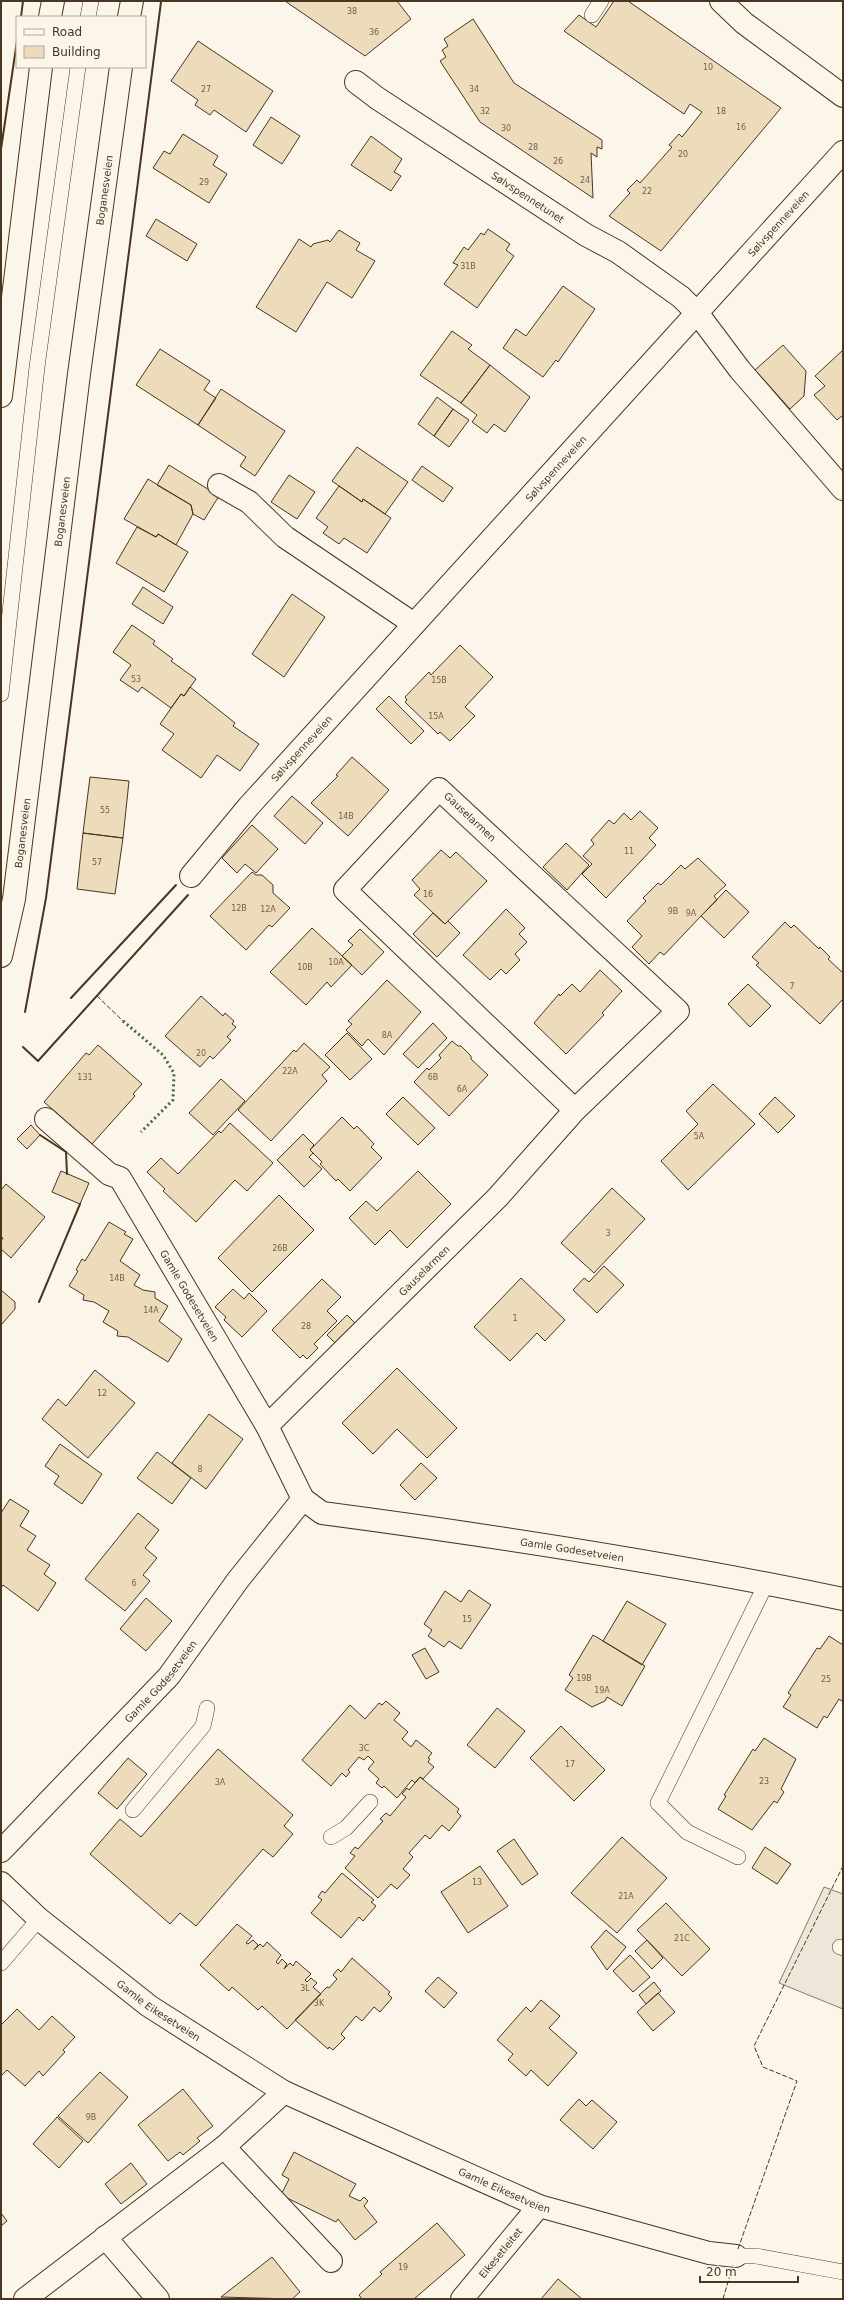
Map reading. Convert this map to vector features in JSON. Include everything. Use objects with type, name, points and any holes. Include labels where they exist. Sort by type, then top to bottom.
[{"type":"street","points":[[50,16],[53,1]]},
{"type":"street","points":[[129,16],[132,1]]},
{"type":"street","points":[[721,1],[744,23],[843,96]]},
{"type":"street","points":[[1,396],[41,68]]},
{"type":"street","name":"Boganesveien","points":[[1,956],[14,899],[79,374],[121,68]]},
{"type":"street","name":"Sølvspennetunet","points":[[356,82],[377,98],[586,235],[653,276],[681,297],[698,314]]},
{"type":"street","name":"Sølvspenneveien","points":[[191,876],[249,806],[698,314],[843,152]]},
{"type":"street","points":[[698,314],[740,370],[843,489]]},
{"type":"street","points":[[219,485],[250,502],[285,537],[414,624]]},
{"type":"street","name":"Gauselarmen","points":[[267,1426],[498,1197],[575,1110],[678,1011],[440,789],[345,890],[575,1110]]},
{"type":"street","name":"Gamle Godesetveien","points":[[46,1119],[109,1174],[120,1178],[267,1426],[303,1499],[322,1513],[494,1536],[843,1599]]},
{"type":"street","name":"Gamle Godesetveien","points":[[1,1851],[170,1676],[238,1580],[303,1499]]},
{"type":"street","name":"Gamle Eikesetveien","points":[[1,1883],[39,1919],[149,2006],[284,2092],[539,2206],[709,2253],[736,2256]]},
{"type":"street","points":[[25,2299],[224,2147],[284,2092]]},
{"type":"street","points":[[224,2147],[331,2261]]},
{"type":"street","name":"Eikesetleitet","points":[[462,2299],[539,2206]]},
{"type":"street","points":[[105,2237],[158,2299]]},
{"type":"lane","points":[[88,16],[90,1]]},
{"type":"lane","points":[[592,15],[601,1]]},
{"type":"lane","points":[[1,694],[37,368],[78,68]]},
{"type":"lane","points":[[738,1857],[687,1832],[658,1803],[766,1584]]},
{"type":"lane","points":[[133,1810],[203,1726],[207,1708]]},
{"type":"lane","points":[[331,1837],[346,1828],[370,1802]]},
{"type":"lane","points":[[1,1963],[39,1919]]},
{"type":"lane","points":[[736,2256],[756,2256],[843,2272]]},
{"type":"shaded area","points":[[824,1887],[843,1894],[843,2009],[779,1983]]},
{"type":"building","points":[[285,1],[397,1],[411,19],[365,56]]},
{"type":"building","points":[[614,1],[628,1],[781,108],[661,251],[609,216],[630,193],[627,190],[637,180],[640,183],[672,147],[669,145],[679,134],[682,137],[702,112],[690,104],[684,114],[564,31],[579,15],[596,27]]},
{"type":"building","points":[[473,19],[514,83],[602,140],[602,149],[597,147],[597,157],[591,153],[593,198],[480,122],[440,61],[446,57],[442,50],[448,46],[444,39]]},
{"type":"building","points":[[198,41],[273,91],[246,132],[214,110],[210,115],[195,105],[198,100],[171,81]]},
{"type":"building","points":[[271,117],[300,136],[282,164],[253,145]]},
{"type":"building","points":[[183,134],[218,156],[213,165],[227,174],[209,203],[153,168],[164,151],[170,154]]},
{"type":"building","points":[[371,136],[402,159],[394,172],[401,176],[391,191],[351,165]]},
{"type":"building","points":[[156,219],[197,244],[187,261],[146,236]]},
{"type":"building","points":[[488,229],[510,244],[506,250],[514,256],[477,308],[444,284],[458,265],[453,263],[464,247],[468,250],[481,233],[484,235]]},
{"type":"building","points":[[339,230],[360,243],[356,250],[375,261],[352,298],[327,282],[296,332],[256,307],[299,239],[311,247],[313,244],[328,240],[330,242]]},
{"type":"building","points":[[563,286],[595,309],[558,362],[556,360],[543,377],[503,348],[516,329],[526,336]]},
{"type":"building","points":[[452,331],[472,345],[468,349],[490,365],[461,403],[420,375]]},
{"type":"building","points":[[783,345],[806,371],[804,396],[790,409],[755,370]]},
{"type":"building","points":[[160,349],[210,381],[204,390],[216,398],[198,425],[136,385]]},
{"type":"building","points":[[843,350],[843,417],[842,416],[837,420],[814,395],[825,386],[815,376]]},
{"type":"building","points":[[490,365],[530,397],[505,432],[494,424],[487,433],[472,422],[477,415],[461,403]]},
{"type":"building","points":[[221,389],[285,431],[255,476],[240,466],[246,457],[198,425]]},
{"type":"building","points":[[437,397],[453,409],[434,436],[418,424]]},
{"type":"building","points":[[453,409],[469,420],[449,447],[434,436]]},
{"type":"building","points":[[357,447],[408,482],[385,514],[363,499],[362,502],[332,481]]},
{"type":"building","points":[[169,465],[219,496],[204,520],[193,514],[191,505],[157,485]]},
{"type":"building","points":[[422,466],[453,488],[443,502],[412,480]]},
{"type":"building","points":[[289,475],[315,492],[297,519],[271,502]]},
{"type":"building","points":[[148,479],[191,505],[193,514],[176,545],[158,534],[156,537],[124,519]]},
{"type":"building","points":[[339,486],[362,502],[363,499],[391,518],[367,553],[344,538],[339,544],[323,533],[328,527],[316,518]]},
{"type":"building","points":[[137,527],[156,537],[158,534],[188,552],[164,592],[116,563]]},
{"type":"building","points":[[143,587],[173,607],[163,624],[132,604]]},
{"type":"building","points":[[292,594],[325,617],[284,677],[252,654]]},
{"type":"building","points":[[132,625],[155,641],[153,644],[173,659],[171,661],[196,679],[184,696],[181,694],[171,708],[142,687],[138,692],[120,680],[131,665],[113,652]]},
{"type":"building","points":[[460,645],[493,677],[465,707],[475,716],[450,741],[440,732],[438,734],[405,702],[407,700],[405,697],[429,672],[431,675]]},
{"type":"building","points":[[190,687],[235,723],[233,726],[259,744],[240,771],[217,755],[201,778],[162,750],[174,734],[160,724],[181,694],[184,696]]},
{"type":"building","points":[[389,696],[424,731],[411,744],[376,709]]},
{"type":"building","points":[[352,757],[389,790],[348,836],[311,803],[338,776],[336,775]]},
{"type":"building","points":[[90,777],[129,781],[123,838],[83,833]]},
{"type":"building","points":[[292,796],[323,823],[305,844],[274,816]]},
{"type":"building","points":[[640,811],[658,828],[649,838],[656,845],[606,898],[582,874],[592,864],[583,856],[594,844],[591,840],[609,820],[614,824],[624,813],[631,820]]},
{"type":"building","points":[[252,825],[278,849],[256,873],[245,864],[237,873],[222,858]]},
{"type":"building","points":[[83,833],[123,838],[115,894],[77,889]]},
{"type":"building","points":[[566,843],[589,865],[567,890],[543,867]]},
{"type":"building","points":[[441,850],[450,858],[456,852],[487,881],[445,924],[414,895],[420,889],[412,880]]},
{"type":"building","points":[[698,858],[726,885],[714,896],[717,900],[664,955],[660,952],[649,964],[632,947],[642,936],[627,921],[646,901],[643,898],[658,883],[661,885],[681,865],[685,869]]},
{"type":"building","points":[[252,872],[256,875],[262,875],[273,885],[273,893],[290,908],[272,927],[269,925],[246,950],[210,916]]},
{"type":"building","points":[[726,890],[749,912],[724,938],[701,916]]},
{"type":"building","points":[[506,909],[525,928],[519,934],[527,942],[515,954],[520,960],[506,974],[501,969],[490,980],[463,955]]},
{"type":"building","points":[[433,913],[445,924],[448,921],[460,933],[437,957],[413,934]]},
{"type":"building","points":[[785,922],[791,928],[794,925],[819,949],[820,947],[830,957],[828,959],[843,973],[843,999],[820,1024],[756,965],[759,963],[752,957]]},
{"type":"building","points":[[312,928],[352,965],[331,987],[327,982],[306,1005],[270,972]]},
{"type":"building","points":[[360,929],[384,952],[362,975],[342,956],[353,945],[348,941]]},
{"type":"building","points":[[600,970],[622,991],[602,1013],[604,1015],[566,1054],[534,1023],[559,994],[560,996],[572,984],[580,992]]},
{"type":"building","points":[[387,980],[421,1012],[384,1055],[368,1039],[362,1046],[346,1030],[352,1024],[348,1021]]},
{"type":"building","points":[[748,984],[771,1006],[750,1027],[728,1004]]},
{"type":"building","points":[[201,996],[223,1016],[225,1013],[234,1021],[232,1024],[236,1027],[227,1037],[231,1040],[213,1059],[210,1056],[200,1067],[165,1036]]},
{"type":"building","points":[[433,1023],[447,1038],[418,1068],[403,1054]]},
{"type":"building","points":[[347,1033],[372,1059],[350,1080],[325,1055]]},
{"type":"building","points":[[452,1041],[458,1046],[461,1046],[471,1056],[471,1059],[488,1075],[449,1116],[414,1082],[427,1068],[429,1070],[441,1058],[439,1055]]},
{"type":"building","points":[[304,1043],[330,1067],[322,1075],[327,1081],[271,1141],[238,1110],[294,1050],[296,1052]]},
{"type":"building","points":[[98,1045],[142,1084],[133,1094],[135,1096],[92,1144],[44,1102],[86,1053],[89,1055]]},
{"type":"building","points":[[221,1079],[245,1101],[213,1135],[189,1113]]},
{"type":"building","points":[[713,1084],[755,1124],[688,1190],[661,1161],[698,1124],[686,1111]]},
{"type":"building","points":[[403,1097],[435,1128],[418,1145],[386,1114]]},
{"type":"building","points":[[775,1097],[795,1116],[778,1133],[759,1114]]},
{"type":"building","points":[[342,1117],[354,1129],[357,1126],[374,1144],[371,1147],[382,1158],[350,1191],[338,1179],[336,1181],[320,1164],[322,1162],[310,1150]]},
{"type":"building","points":[[230,1123],[273,1163],[247,1191],[235,1180],[196,1222],[163,1191],[165,1189],[147,1172],[161,1158],[178,1174],[219,1131],[221,1133]]},
{"type":"building","points":[[31,1125],[40,1135],[27,1149],[17,1139]]},
{"type":"building","points":[[303,1134],[314,1145],[310,1150],[313,1153],[309,1157],[322,1169],[304,1187],[277,1160]]},
{"type":"building","points":[[61,1171],[89,1183],[80,1204],[52,1192]]},
{"type":"building","points":[[418,1171],[451,1204],[407,1248],[390,1230],[375,1245],[349,1218],[366,1201],[377,1211]]},
{"type":"building","points":[[6,1184],[45,1217],[11,1258],[1,1249],[1,1241],[3,1238],[1,1237],[1,1190]]},
{"type":"building","points":[[612,1188],[645,1219],[594,1273],[561,1243]]},
{"type":"building","points":[[279,1195],[314,1230],[252,1292],[218,1258]]},
{"type":"building","points":[[109,1222],[126,1232],[124,1234],[133,1239],[120,1261],[140,1275],[134,1285],[143,1290],[155,1292],[155,1298],[168,1306],[159,1321],[182,1339],[168,1362],[128,1337],[117,1336],[118,1331],[103,1322],[109,1311],[94,1302],[83,1300],[84,1295],[69,1286],[78,1271],[76,1270],[82,1259],[85,1261]]},
{"type":"building","points":[[604,1266],[624,1285],[597,1313],[573,1290],[584,1278],[589,1282]]},
{"type":"building","points":[[521,1278],[565,1320],[545,1341],[537,1333],[510,1361],[474,1327]]},
{"type":"building","points":[[322,1279],[341,1297],[327,1311],[337,1321],[314,1344],[318,1348],[307,1359],[303,1355],[300,1358],[272,1330]]},
{"type":"building","points":[[233,1289],[244,1299],[249,1293],[267,1311],[242,1337],[224,1320],[226,1317],[215,1307]]},
{"type":"building","points":[[1,1290],[15,1302],[15,1309],[1,1325]]},
{"type":"building","points":[[347,1315],[357,1325],[337,1345],[327,1335]]},
{"type":"building","points":[[397,1368],[457,1428],[427,1458],[397,1429],[373,1454],[342,1423]]},
{"type":"building","points":[[95,1370],[135,1403],[88,1458],[42,1419],[58,1399],[66,1406]]},
{"type":"building","points":[[209,1414],[243,1439],[206,1489],[172,1463]]},
{"type":"building","points":[[60,1444],[102,1474],[82,1504],[54,1484],[59,1476],[45,1466]]},
{"type":"building","points":[[157,1452],[191,1478],[172,1504],[137,1478]]},
{"type":"building","points":[[421,1463],[437,1478],[415,1500],[400,1485]]},
{"type":"building","points":[[10,1499],[29,1511],[20,1526],[36,1536],[27,1550],[50,1565],[44,1574],[56,1583],[38,1611],[3,1585],[1,1588],[1,1513]]},
{"type":"building","points":[[138,1513],[159,1530],[145,1548],[157,1558],[143,1575],[150,1581],[125,1611],[85,1579]]},
{"type":"building","points":[[469,1590],[491,1605],[461,1649],[449,1641],[444,1647],[428,1636],[432,1630],[424,1624],[445,1591],[461,1602]]},
{"type":"building","points":[[146,1598],[172,1621],[146,1651],[120,1629]]},
{"type":"building","points":[[627,1601],[666,1624],[642,1665],[603,1641]]},
{"type":"building","points":[[593,1635],[645,1666],[622,1706],[607,1697],[605,1701],[592,1707],[565,1690],[573,1678],[569,1675]]},
{"type":"building","points":[[829,1636],[843,1645],[843,1699],[842,1701],[839,1699],[827,1718],[824,1716],[817,1728],[783,1707],[791,1695],[788,1693],[817,1648],[820,1649]]},
{"type":"building","points":[[425,1648],[439,1672],[426,1679],[412,1655]]},
{"type":"building","points":[[386,1701],[400,1713],[394,1720],[408,1732],[402,1739],[411,1747],[416,1740],[432,1753],[428,1758],[430,1759],[428,1762],[434,1767],[423,1779],[420,1777],[415,1783],[412,1780],[397,1798],[384,1786],[382,1788],[376,1783],[379,1779],[368,1769],[374,1762],[368,1756],[364,1760],[359,1757],[348,1770],[350,1772],[346,1777],[342,1773],[331,1786],[302,1760],[350,1705],[365,1719],[379,1703],[382,1705]]},
{"type":"building","points":[[497,1708],[525,1731],[495,1768],[467,1745]]},
{"type":"building","points":[[561,1726],[605,1770],[574,1801],[530,1758]]},
{"type":"building","points":[[764,1738],[796,1759],[781,1789],[784,1792],[777,1803],[774,1801],[752,1830],[718,1809],[726,1796],[724,1795],[753,1749],[755,1751]]},
{"type":"building","points":[[218,1749],[293,1815],[284,1826],[293,1834],[273,1857],[263,1849],[196,1926],[180,1913],[170,1924],[90,1854],[120,1819],[141,1837]]},
{"type":"building","points":[[128,1758],[147,1774],[117,1809],[98,1793]]},
{"type":"building","points":[[420,1777],[459,1809],[457,1812],[461,1816],[449,1831],[442,1825],[430,1839],[425,1835],[409,1853],[413,1857],[403,1869],[410,1875],[397,1889],[391,1884],[378,1898],[345,1868],[355,1856],[350,1853],[355,1847],[358,1849],[383,1821],[380,1819],[386,1813],[390,1816],[406,1797],[402,1794],[407,1788],[409,1790]]},
{"type":"building","points":[[622,1837],[667,1878],[617,1933],[571,1893]]},
{"type":"building","points":[[514,1839],[538,1874],[522,1885],[497,1851]]},
{"type":"building","points":[[765,1847],[791,1864],[777,1884],[752,1868]]},
{"type":"building","points":[[480,1866],[508,1906],[468,1933],[441,1892]]},
{"type":"building","points":[[342,1873],[374,1900],[371,1902],[376,1906],[363,1921],[359,1917],[341,1938],[311,1913],[322,1900],[318,1897],[322,1891],[325,1893]]},
{"type":"building","points":[[666,1903],[710,1949],[682,1976],[637,1930]]},
{"type":"building","points":[[237,1924],[252,1936],[246,1943],[248,1944],[253,1940],[258,1945],[254,1950],[260,1944],[263,1947],[267,1942],[281,1955],[276,1962],[278,1964],[282,1959],[287,1964],[284,1969],[290,1963],[293,1966],[296,1961],[311,1974],[305,1980],[307,1982],[311,1978],[317,1983],[313,1987],[321,1994],[287,2029],[262,2006],[258,2010],[232,1987],[229,1991],[200,1965]]},
{"type":"building","points":[[606,1930],[626,1947],[607,1970],[591,1947]]},
{"type":"building","points":[[647,1940],[663,1958],[652,1969],[635,1951]]},
{"type":"building","points":[[630,1955],[650,1977],[633,1992],[613,1971]]},
{"type":"building","points":[[352,1958],[390,1992],[388,1994],[392,1998],[380,2012],[374,2007],[362,2021],[356,2016],[341,2034],[345,2038],[333,2050],[329,2047],[328,2049],[295,2020],[327,1987],[329,1988],[337,1979],[333,1975],[338,1969],[341,1972]]},
{"type":"building","points":[[438,1977],[457,1993],[444,2008],[425,1991]]},
{"type":"building","points":[[654,1982],[661,1991],[646,2004],[639,1995]]},
{"type":"building","points":[[658,1993],[675,2012],[653,2031],[637,2012]]},
{"type":"building","points":[[541,2000],[560,2016],[549,2028],[577,2053],[548,2086],[531,2070],[526,2076],[508,2060],[513,2054],[497,2040],[526,2007],[531,2012]]},
{"type":"building","points":[[17,2009],[39,2030],[52,2016],[75,2037],[63,2050],[65,2052],[43,2076],[39,2071],[25,2086],[7,2070],[1,2076],[1,2025]]},
{"type":"building","points":[[100,2072],[128,2097],[88,2143],[58,2116]]},
{"type":"building","points":[[183,2089],[213,2126],[197,2138],[200,2141],[183,2155],[180,2152],[168,2161],[138,2125]]},
{"type":"building","points":[[579,2099],[586,2106],[592,2100],[617,2122],[593,2149],[560,2120]]},
{"type":"building","points":[[57,2117],[83,2141],[59,2168],[33,2144]]},
{"type":"building","points":[[294,2152],[356,2184],[349,2196],[360,2201],[364,2197],[368,2201],[364,2206],[377,2222],[355,2240],[338,2219],[336,2222],[281,2195],[289,2179],[282,2175]]},
{"type":"building","points":[[131,2163],[147,2184],[121,2204],[105,2184]]},
{"type":"building","points":[[1,2213],[7,2221],[1,2226]]},
{"type":"building","points":[[437,2223],[465,2255],[414,2299],[362,2299],[359,2295],[382,2274],[380,2272]]},
{"type":"building","points":[[272,2257],[300,2292],[292,2299],[221,2297]]},
{"type":"building","points":[[558,2279],[582,2299],[541,2299]]},
{"type":"hedge","points":[[123,1021],[163,1055],[174,1073],[173,1100],[141,1132]]},
{"type":"fence","points":[[97,996],[123,1021]]},
{"type":"fence","points":[[738,2249],[797,2081],[763,2067],[754,2046],[843,1866]]},
{"type":"fence","points":[[723,2299],[733,2265]]},
{"type":"wall","points":[[21,16],[23,1]]},
{"type":"wall","points":[[25,1012],[46,898],[161,2]]},
{"type":"wall","points":[[1,149],[16,48]]},
{"type":"wall","points":[[71,998],[176,885]]},
{"type":"wall","points":[[23,1047],[38,1061],[188,895]]},
{"type":"wall","points":[[40,1135],[66,1152],[67,1174]]},
{"type":"wall","points":[[39,1302],[80,1204]]}]
